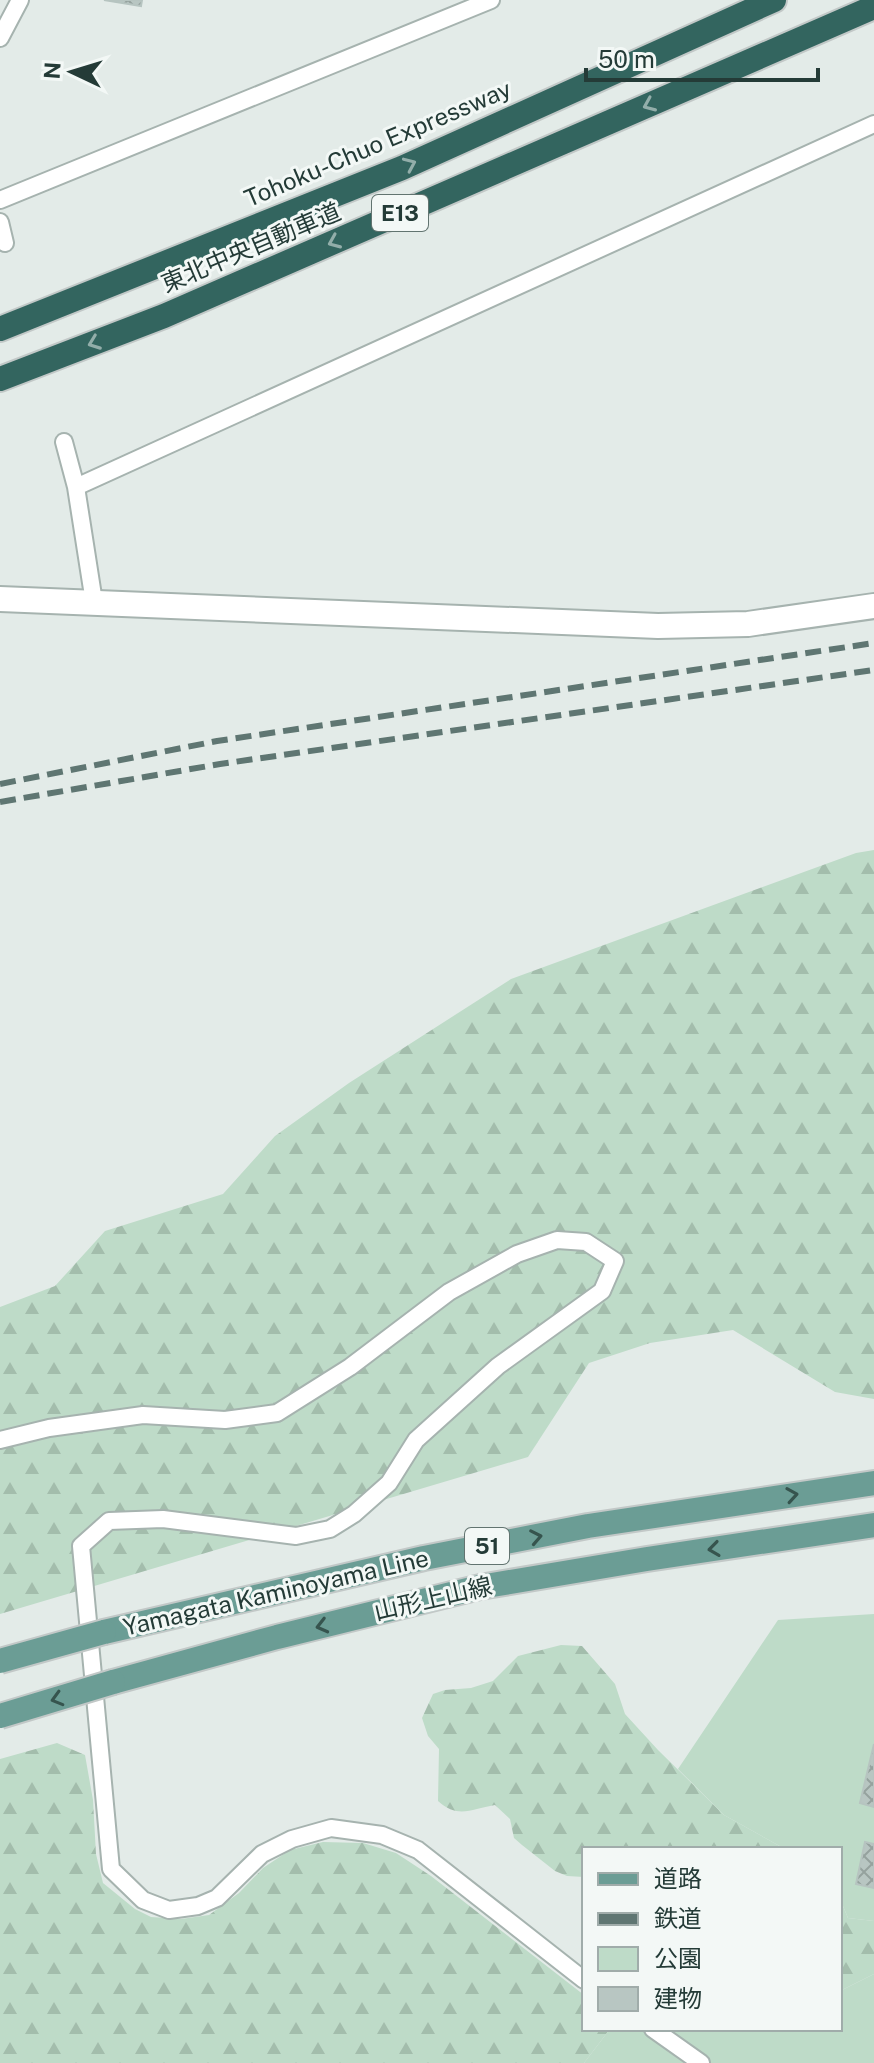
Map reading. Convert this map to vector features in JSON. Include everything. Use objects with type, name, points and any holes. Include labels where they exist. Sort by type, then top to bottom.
[{"type":"highway","name":"Tohoku-Chuo Expressway","points":[[0,329],[402,168],[774,0]]},
{"type":"highway","name":"東北中央自動車道","points":[[0,379],[164,316],[874,7]]},
{"type":"main road","name":"Yamagata Kaminoyama Line","points":[[0,1661],[104,1632],[424,1558],[573,1529],[874,1483]]},
{"type":"main road","name":"山形上山線","points":[[0,1716],[277,1637],[480,1587],[874,1525]]},
{"type":"street","points":[[0,599],[658,626],[748,624],[874,606]]},
{"type":"lane","points":[[0,38],[20,0]]},
{"type":"lane","points":[[0,200],[491,0]]},
{"type":"lane","points":[[76,487],[874,124]]},
{"type":"lane","points":[[0,222],[5,243]]},
{"type":"lane","points":[[64,442],[76,487],[94,602]]},
{"type":"lane","points":[[0,1440],[49,1428],[143,1415],[225,1420],[277,1413],[350,1367],[449,1292],[517,1254],[557,1240],[586,1242],[615,1261],[602,1291],[498,1366],[416,1440],[389,1483],[354,1514],[330,1529],[296,1536],[163,1519],[109,1521],[81,1546],[111,1869],[143,1900],[169,1910],[198,1906],[217,1898],[262,1854],[292,1839],[331,1828],[382,1835],[418,1850],[582,1978]]},
{"type":"lane","points":[[656,2031],[701,2063]]},
{"type":"green space","points":[[874,850],[874,1399],[835,1392],[733,1330],[650,1343],[589,1363],[528,1457],[0,1614],[0,1307],[55,1286],[105,1231],[223,1194],[275,1136],[349,1083],[511,979],[856,853]]},
{"type":"green space","points":[[874,1614],[874,1921],[848,1918],[842,1904],[842,1847],[781,1847],[724,1815],[678,1769],[778,1620]]},
{"type":"green space","points":[[561,1645],[582,1646],[615,1684],[625,1714],[658,1750],[724,1815],[781,1847],[582,1847],[582,1877],[567,1876],[555,1871],[514,1838],[510,1819],[495,1805],[458,1811],[445,1807],[438,1801],[439,1749],[428,1736],[422,1718],[433,1694],[493,1681],[518,1656]]},
{"type":"green space","points":[[57,1743],[85,1755],[93,1800],[96,1854],[103,1883],[135,1909],[151,1917],[181,1919],[209,1915],[239,1893],[263,1868],[290,1850],[323,1842],[363,1843],[396,1853],[431,1876],[582,1993],[582,2031],[608,2031],[584,2063],[0,2063],[0,1759]]},
{"type":"green space","points":[[842,1904],[848,1918],[874,1921],[874,1974],[842,1990]]},
{"type":"green space","points":[[874,1974],[874,2063],[584,2063],[608,2031],[842,2031],[842,1990]]},
{"type":"building","points":[[104,0],[142,0],[141,6]]},
{"type":"building","points":[[874,1744],[874,1807],[860,1803]]},
{"type":"building","points":[[865,1842],[874,1844],[874,1888],[856,1884]]},
{"type":"railway","points":[[0,784],[217,741],[874,643]]},
{"type":"railway","points":[[0,802],[220,764],[874,670]]}]
